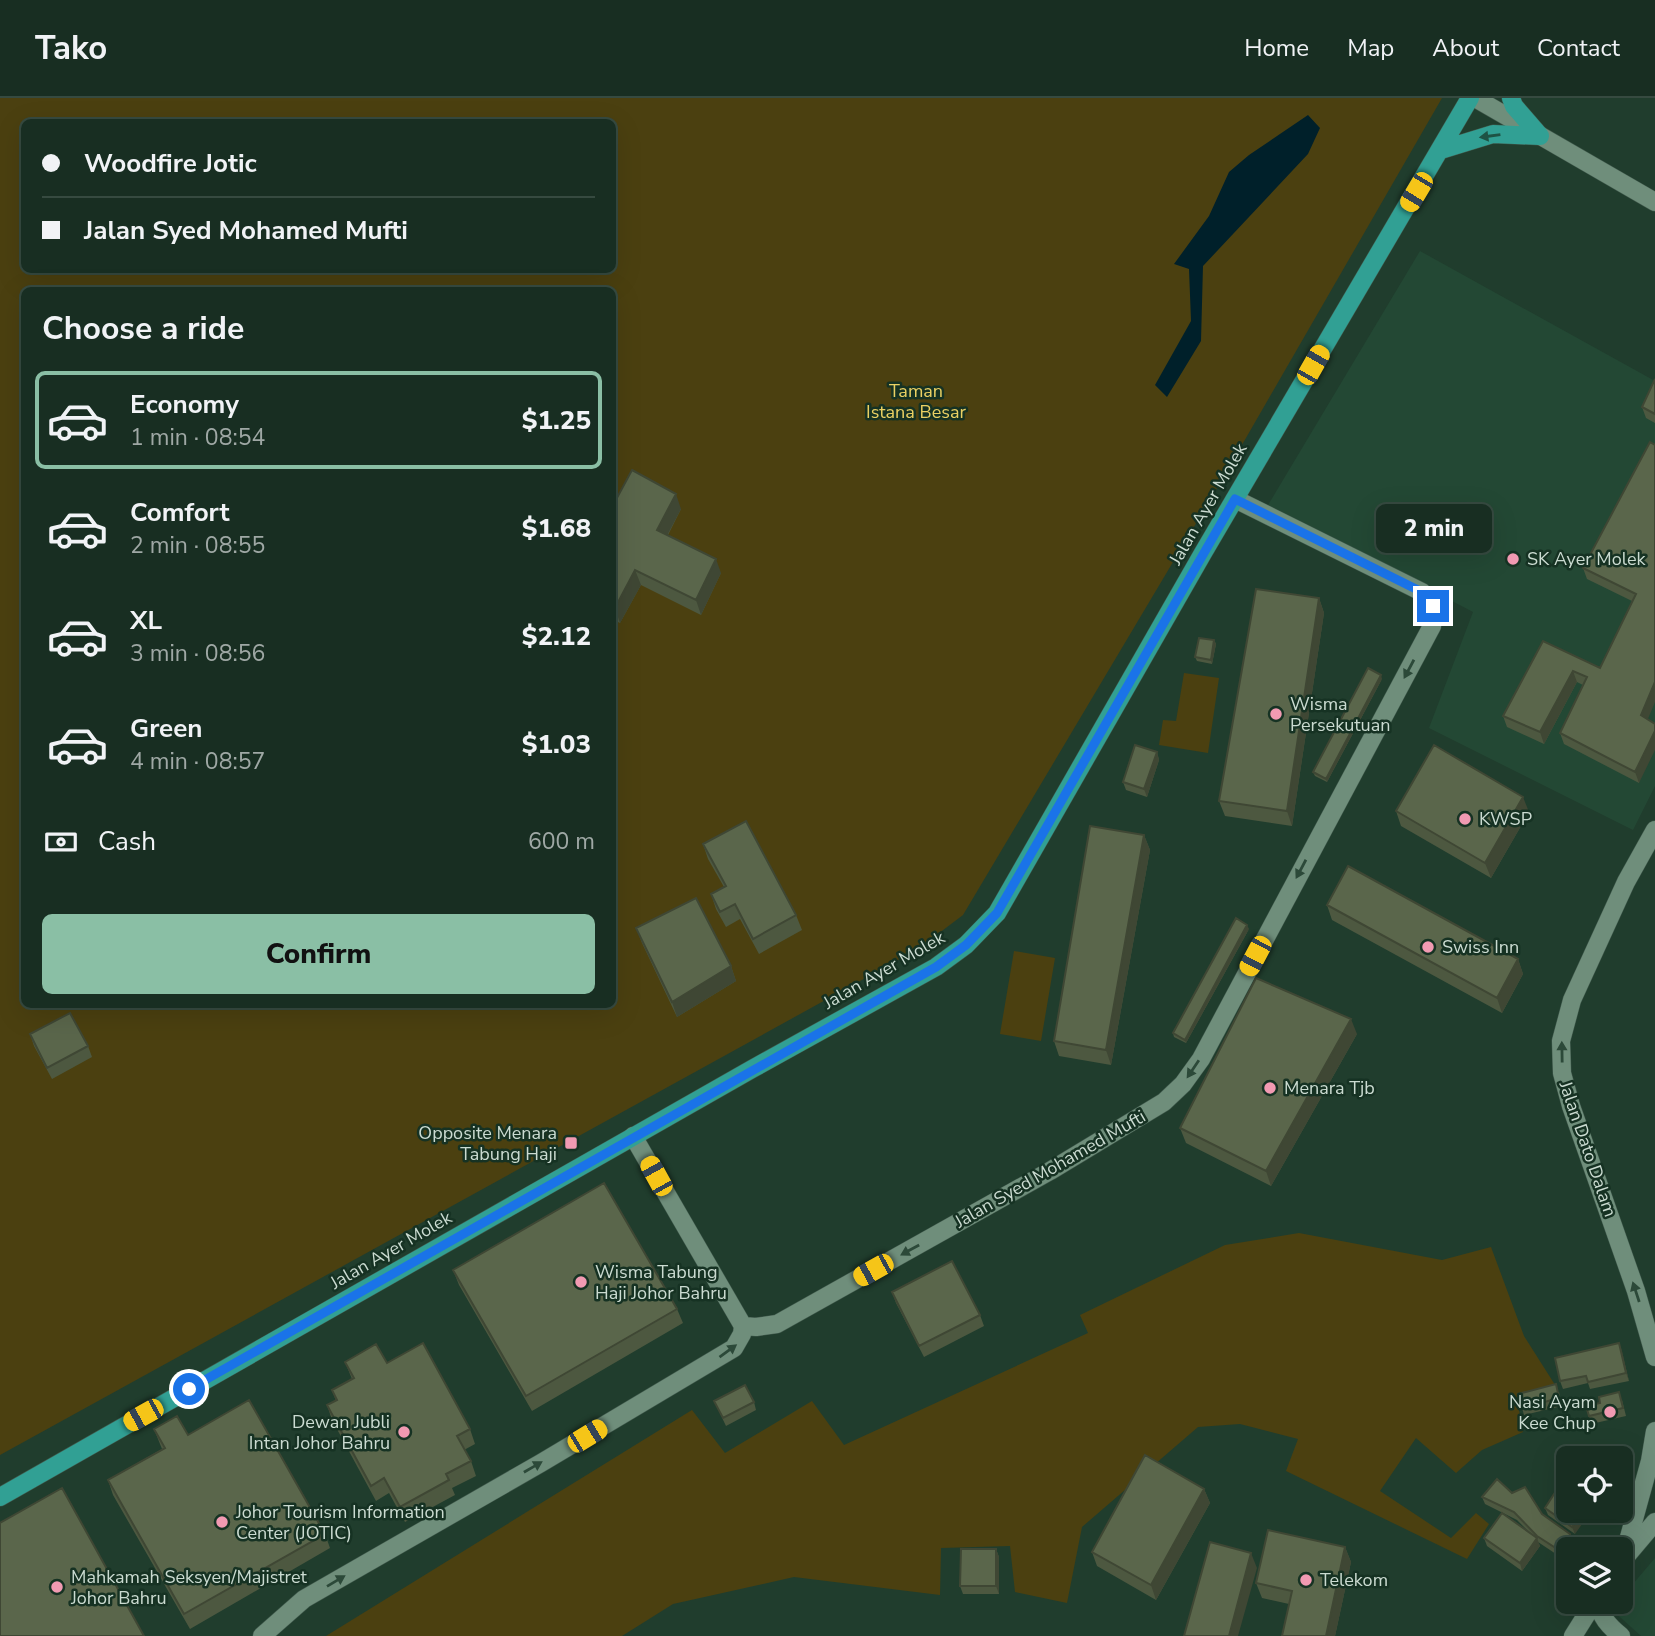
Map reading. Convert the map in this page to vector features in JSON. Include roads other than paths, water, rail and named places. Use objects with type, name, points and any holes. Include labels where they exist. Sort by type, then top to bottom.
[{"type":"main road","name":"Jalan Ayer Molek","points":[[0,1496],[936,967],[966,945],[997,913],[1235,499],[1473,98]]},
{"type":"main road","points":[[1511,98],[1514,106],[1540,136]]},
{"type":"main road","points":[[1441,150],[1493,134],[1540,136]]},
{"type":"street","points":[[1473,98],[1655,202]]},
{"type":"street","name":"Jalan Syed Mohamed Mufti","points":[[743,1326],[777,1324],[1050,1171],[1164,1102],[1183,1084],[1200,1059],[1432,626],[1433,606],[1422,592],[1235,499]]},
{"type":"street","name":"Jalan Dato Dalam","points":[[1655,830],[1626,882],[1572,1000],[1561,1041],[1562,1073],[1571,1106],[1632,1278],[1655,1357]]},
{"type":"street","points":[[262,1636],[304,1599],[723,1355],[739,1342],[743,1326],[633,1136]]},
{"type":"street","points":[[1629,1537],[1650,1461],[1655,1431]]},
{"type":"street","points":[[1633,1548],[1655,1522]]},
{"type":"street","points":[[1573,1636],[1587,1614]]},
{"type":"street","points":[[1602,1614],[1621,1636]]},
{"type":"water","points":[[1308,115],[1320,128],[1308,154],[1203,266],[1201,341],[1167,397],[1155,385],[1191,321],[1189,269],[1174,264],[1209,216],[1229,172]]},
{"type":"place","name":"SK Ayer Molek","points":[[1513,559]]},
{"type":"place","name":"Wisma Persekutuan","points":[[1276,714]]},
{"type":"place","name":"KWSP","points":[[1465,819]]},
{"type":"place","name":"Swiss Inn","points":[[1428,947]]},
{"type":"place","name":"Menara Tjb","points":[[1270,1088]]},
{"type":"place","name":"Opposite Menara Tabung Haji","points":[[571,1143]]},
{"type":"place","name":"Wisma Tabung Haji Johor Bahru","points":[[581,1282]]},
{"type":"place","name":"Nasi Ayam Kee Chup","points":[[1610,1412]]},
{"type":"place","name":"Dewan Jubli Intan Johor Bahru","points":[[404,1432]]},
{"type":"place","name":"Johor Tourism Information Center (JOTIC)","points":[[222,1522]]},
{"type":"place","name":"Telekom","points":[[1306,1580]]},
{"type":"place","name":"Mahkamah Seksyen/Majistret Johor Bahru","points":[[57,1587]]},
{"type":"park label","name":"Taman Istana Besar","points":[[916,401]]}]
